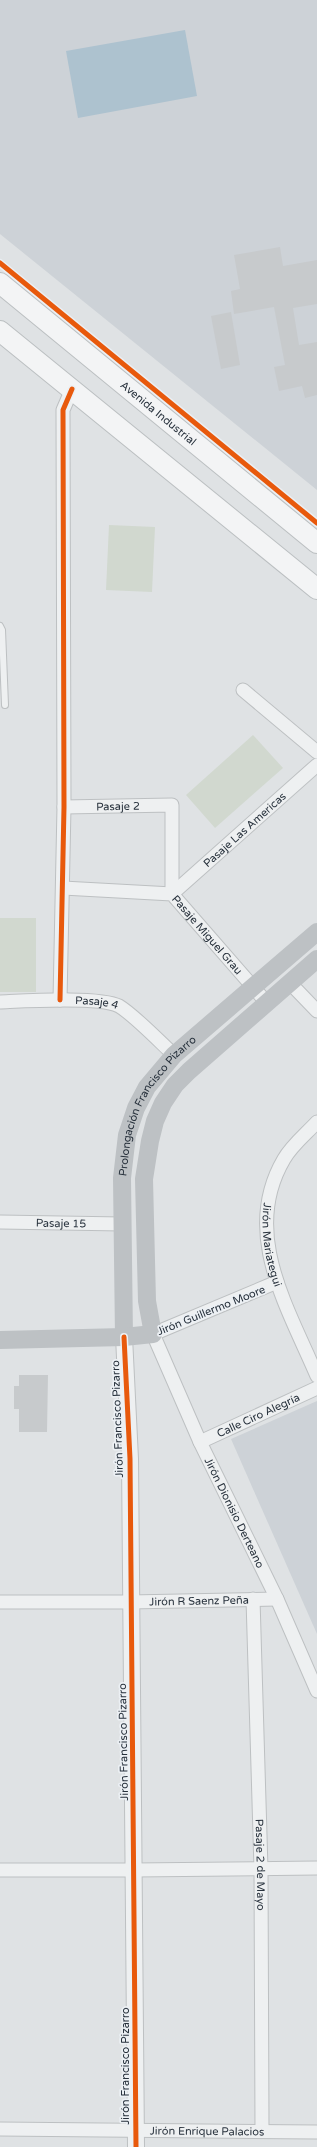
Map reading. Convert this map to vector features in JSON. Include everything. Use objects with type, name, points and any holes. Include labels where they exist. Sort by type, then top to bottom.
[{"type":"main road","name":"Avenida Industrial","points":[[0,284],[317,543]]},
{"type":"main road","points":[[0,331],[317,588]]},
{"type":"main road","name":"Prolongación Francisco Pizarro","points":[[124,1338],[122,1178],[127,1135],[136,1108],[147,1087],[174,1055],[317,932]]},
{"type":"main road","name":"Prolongación Francisco Pizarro","points":[[153,1334],[147,1301],[144,1179],[155,1121],[163,1103],[175,1085],[317,960]]},
{"type":"main road","name":"Jirón Guillermo Moore","points":[[0,1340],[124,1338],[153,1334]]},
{"type":"street","points":[[60,1000],[64,807],[63,410],[72,389]]},
{"type":"street","points":[[243,690],[317,752]]},
{"type":"street","name":"Pasaje Las Americas","points":[[172,894],[317,765]]},
{"type":"street","name":"Pasaje 2","points":[[64,807],[172,805],[172,894]]},
{"type":"street","name":"Pasaje Miguel Grau","points":[[63,888],[172,894],[267,1003]]},
{"type":"street","points":[[290,983],[317,1011]]},
{"type":"street","name":"Pasaje 4","points":[[0,1002],[60,1000],[109,1003],[119,1006],[174,1055]]},
{"type":"street","name":"Jirón Mariategui","points":[[317,1122],[285,1157],[272,1181],[266,1230],[269,1256],[277,1282],[317,1376]]},
{"type":"street","name":"Pasaje 15","points":[[0,1222],[122,1224]]},
{"type":"street","name":"Jirón Guillermo Moore","points":[[153,1334],[277,1282]]},
{"type":"street","name":"Jirón Dionisio Derteano","points":[[153,1334],[200,1442],[277,1599],[317,1691]]},
{"type":"street","name":"Jirón Francisco Pizarro","points":[[124,1338],[130,1459],[130,1602],[135,1870],[136,2147]]},
{"type":"street","name":"Calle Ciro Alegría","points":[[200,1442],[317,1388]]},
{"type":"street","name":"Pasaje 2 de Mayo","points":[[253,1599],[261,1869],[262,2131]]},
{"type":"street","name":"Jirón R Saenz Peña","points":[[0,1602],[130,1602],[277,1599]]},
{"type":"street","points":[[0,1870],[317,1868]]},
{"type":"street","name":"Jirón Enrique Palacios","points":[[0,2129],[317,2132]]},
{"type":"lane","points":[[0,626],[2,630],[5,706]]},
{"type":"shaded area","points":[[0,0],[317,0],[317,490],[0,234]]},
{"type":"shaded area","points":[[109,525],[155,527],[152,592],[106,590]]},
{"type":"shaded area","points":[[253,735],[283,768],[215,828],[186,795]]},
{"type":"shaded area","points":[[0,918],[36,918],[36,992],[0,992]]},
{"type":"shaded area","points":[[317,1401],[317,1634],[231,1439]]},
{"type":"water","points":[[185,30],[197,96],[78,118],[66,51]]},
{"type":"building","points":[[280,247],[283,266],[317,260],[317,304],[293,308],[299,345],[317,342],[317,395],[305,398],[302,386],[279,391],[274,367],[285,365],[274,307],[234,314],[231,291],[240,289],[234,255]]},
{"type":"building","points":[[231,312],[240,365],[221,369],[211,316]]},
{"type":"building","points":[[19,1375],[48,1375],[47,1432],[19,1432],[19,1409],[14,1409],[14,1386],[19,1386]]},
{"type":"cycle path","points":[[0,263],[317,523]]},
{"type":"cycle path","points":[[60,1000],[64,807],[63,410],[72,389]]},
{"type":"cycle path","points":[[124,1337],[130,1459],[136,2147]]}]
